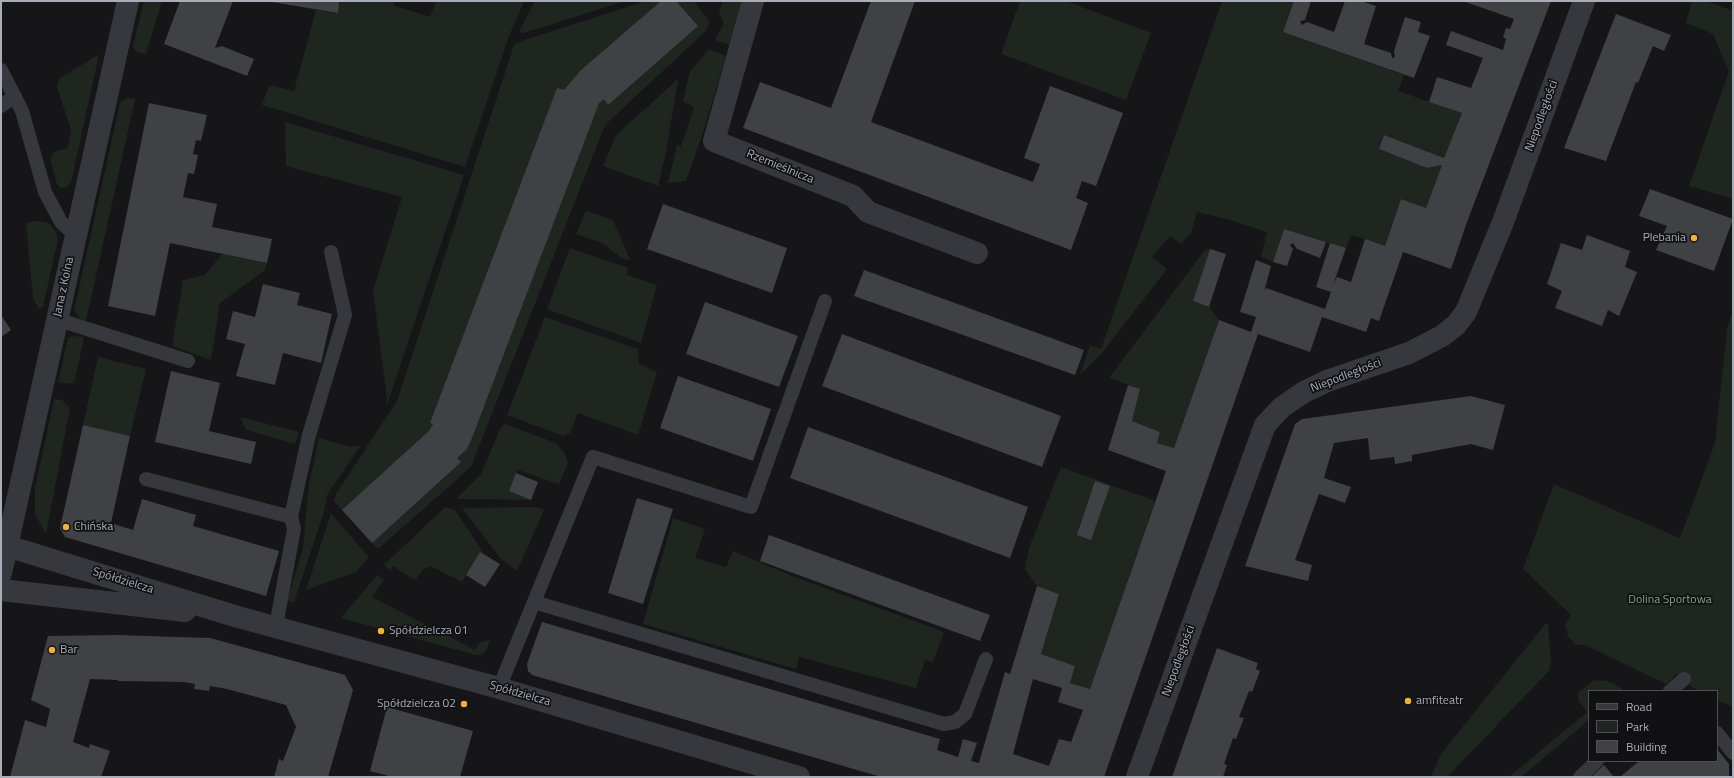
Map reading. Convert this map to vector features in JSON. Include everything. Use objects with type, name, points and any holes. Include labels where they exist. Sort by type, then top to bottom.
[{"type":"street","name":"Jana z Kolna","points":[[1,573],[56,319],[128,1]]},
{"type":"street","name":"Rzemieślnicza","points":[[753,1],[714,141],[853,196],[868,212],[977,253]]},
{"type":"street","name":"Niepodległości","points":[[1137,777],[1265,425],[1282,407],[1304,392],[1327,381],[1409,353],[1442,336],[1456,325],[1466,312],[1503,222],[1584,1]]},
{"type":"street","name":"Spółdzielcza","points":[[7,546],[238,617],[276,626],[499,688],[799,777]]},
{"type":"street","name":"Spółdzielcza","points":[[1,590],[238,617]]},
{"type":"lane","points":[[1,70],[22,111],[45,192],[61,222],[75,235]]},
{"type":"lane","points":[[1,106],[15,96]]},
{"type":"lane","points":[[276,626],[294,528],[292,517],[308,435],[345,315],[331,252]]},
{"type":"lane","points":[[499,688],[593,457],[751,506],[825,301]]},
{"type":"lane","points":[[56,319],[188,361]]},
{"type":"lane","points":[[146,479],[292,517]]},
{"type":"lane","points":[[534,602],[944,724],[955,722],[965,714],[986,659]]},
{"type":"lane","points":[[1671,690],[1684,679]]},
{"type":"lane","points":[[1718,734],[1733,753]]},
{"type":"lane","points":[[1580,777],[1596,762]]},
{"type":"green space","points":[[144,1],[162,1],[146,54],[136,52],[133,45]]},
{"type":"green space","points":[[339,1],[394,1],[393,5],[430,17],[436,1],[524,1],[509,36],[465,167],[262,105],[269,85],[294,91],[316,10],[338,13]]},
{"type":"green space","points":[[535,1],[625,1],[524,33],[519,32]]},
{"type":"green space","points":[[646,1],[694,1],[709,21],[707,30],[607,123],[471,467],[378,549],[334,501],[337,492],[397,401],[514,45],[521,41]]},
{"type":"green space","points":[[723,1],[745,1],[731,45],[715,40],[724,23],[719,13]]},
{"type":"green space","points":[[1020,1],[1066,1],[1151,33],[1126,100],[1001,54]]},
{"type":"green space","points":[[1222,1],[1294,1],[1283,32],[1404,75],[1398,91],[1462,113],[1444,158],[1384,135],[1379,149],[1427,168],[1442,165],[1426,208],[1401,199],[1385,246],[1351,235],[1346,248],[1284,229],[1273,262],[1261,257],[1267,232],[1234,221],[1197,212],[1191,233],[1181,244],[1170,236],[1152,257],[1167,269],[1102,353],[1080,375],[1090,345],[1101,349]]},
{"type":"green space","points":[[1692,1],[1706,1],[1733,11],[1733,199],[1689,186],[1729,71],[1713,34],[1686,23]]},
{"type":"green space","points":[[709,49],[726,56],[702,136],[686,181],[668,183],[677,145],[681,146],[694,108],[683,101],[690,71]]},
{"type":"green space","points":[[99,54],[71,183],[67,187],[61,188],[57,184],[50,159],[54,152],[68,148],[71,130],[57,87],[59,79]]},
{"type":"green space","points":[[677,80],[665,157],[658,186],[603,166],[616,135]]},
{"type":"green space","points":[[127,98],[135,99],[86,321],[79,318],[74,311],[120,103]]},
{"type":"green space","points":[[285,122],[464,175],[386,408],[387,399],[373,291],[402,197],[286,166]]},
{"type":"green space","points":[[586,211],[613,220],[630,260],[621,258],[604,244],[576,234]]},
{"type":"green space","points":[[36,221],[49,223],[56,232],[58,240],[43,306],[39,309],[33,298],[26,223]]},
{"type":"green space","points":[[570,248],[628,268],[627,275],[657,285],[641,343],[547,309]]},
{"type":"green space","points":[[1210,249],[1193,301],[1209,307],[1219,320],[1174,448],[1157,443],[1160,432],[1132,421],[1140,389],[1109,378],[1205,250]]},
{"type":"green space","points":[[222,254],[267,263],[265,270],[220,303],[211,360],[172,346],[183,280],[205,275]]},
{"type":"green space","name":"Dolina Sportowa","points":[[1733,308],[1733,707],[1718,700],[1718,690],[1697,690],[1677,674],[1666,684],[1585,645],[1576,645],[1568,636],[1565,625],[1571,615],[1523,569],[1554,484],[1680,538],[1715,443],[1727,329]]},
{"type":"green space","points":[[545,317],[638,349],[639,364],[657,372],[638,435],[578,413],[570,433],[563,436],[507,415]]},
{"type":"green space","points":[[74,336],[84,337],[75,380],[72,384],[58,382],[68,338]]},
{"type":"green space","points":[[98,357],[146,369],[130,436],[83,425]]},
{"type":"green space","points":[[54,399],[62,400],[70,408],[46,534],[35,514],[35,488]]},
{"type":"green space","points":[[240,417],[299,432],[295,444],[246,430]]},
{"type":"green space","points":[[505,424],[556,443],[564,452],[568,463],[559,484],[518,470],[509,491],[531,500],[459,499],[458,497],[481,474],[501,427]]},
{"type":"green space","points":[[319,438],[352,447],[361,445],[327,495],[323,515],[294,602],[287,601],[303,548],[309,484]]},
{"type":"green space","points":[[1061,467],[1155,501],[1090,689],[1070,683],[1075,666],[1041,654],[1059,594],[1037,586],[1025,569],[1029,548]]},
{"type":"green space","points":[[445,507],[455,510],[485,555],[480,552],[462,582],[430,566],[424,569],[415,580],[393,566],[390,570],[384,565]]},
{"type":"green space","points":[[537,507],[544,510],[517,571],[501,559],[462,508]]},
{"type":"green space","points":[[331,513],[369,557],[356,572],[306,590]]},
{"type":"green space","points":[[673,518],[705,529],[695,558],[726,567],[733,551],[792,576],[944,632],[933,662],[925,660],[916,688],[799,657],[796,669],[643,624]]},
{"type":"green space","points":[[377,575],[384,580],[372,597],[475,650],[479,643],[490,640],[487,649],[483,654],[476,655],[341,618]]},
{"type":"green space","points":[[1546,623],[1548,625],[1551,661],[1549,671],[1447,777],[1431,777],[1441,754]]},
{"type":"green space","points":[[1594,680],[1607,681],[1620,687],[1622,690],[1588,690],[1588,721],[1521,777],[1509,777],[1587,712],[1579,702],[1578,693]]},
{"type":"building","points":[[180,1],[233,1],[215,48],[222,46],[254,59],[247,76],[164,44]]},
{"type":"building","points":[[266,1],[339,1],[338,13]]},
{"type":"building","points":[[661,1],[676,1],[698,26],[608,105],[604,99],[599,103],[472,438],[467,449],[457,458],[461,462],[372,543],[342,510],[430,430],[433,424],[430,423],[557,88],[564,90],[580,71]]},
{"type":"building","points":[[871,1],[915,1],[871,122],[1033,182],[1040,164],[1024,158],[1050,86],[1123,113],[1096,186],[1082,181],[1076,198],[1088,203],[1071,250],[743,128],[760,82],[831,108]]},
{"type":"building","points":[[1294,1],[1311,1],[1305,20],[1300,21],[1302,25],[1307,22],[1334,32],[1345,1],[1361,1],[1376,6],[1364,44],[1391,53],[1392,58],[1395,57],[1394,51],[1405,17],[1421,22],[1418,32],[1430,36],[1414,78],[1283,32]]},
{"type":"building","points":[[1463,1],[1551,1],[1467,222],[1451,269],[1403,252],[1379,321],[1371,318],[1366,332],[1322,317],[1310,352],[1258,334],[1104,777],[881,777],[532,675],[528,671],[527,664],[542,622],[940,739],[937,750],[958,757],[963,739],[977,743],[971,761],[979,763],[1005,672],[1010,674],[1037,586],[1059,594],[1041,654],[1075,666],[1070,683],[1090,689],[1166,471],[1108,450],[1128,385],[1140,389],[1132,421],[1160,432],[1157,443],[1174,448],[1219,320],[1251,332],[1256,317],[1240,312],[1256,260],[1271,266],[1264,292],[1266,288],[1325,309],[1331,292],[1316,287],[1330,243],[1346,248],[1333,285],[1337,277],[1351,282],[1365,239],[1385,246],[1401,199],[1426,208],[1442,165],[1427,168],[1379,149],[1384,135],[1444,158],[1462,113],[1429,102],[1437,77],[1471,88],[1483,58],[1446,45],[1451,31],[1503,50],[1506,39],[1503,37],[1506,28],[1510,29],[1514,19]],"holes":[[[1033,679],[1062,688],[1058,702],[1083,710],[1071,742],[1059,739],[1049,766],[1013,754]]]},
{"type":"building","points":[[1616,14],[1671,35],[1664,51],[1653,46],[1638,83],[1636,82],[1606,161],[1564,148]]},
{"type":"building","points":[[149,103],[207,115],[201,141],[196,140],[193,154],[198,155],[194,174],[188,173],[183,197],[217,204],[212,227],[272,239],[267,263],[170,243],[155,316],[108,306]]},
{"type":"building","name":"Plebania","points":[[1650,189],[1733,219],[1714,271],[1656,250],[1667,226],[1639,216]]},
{"type":"building","points":[[663,204],[787,248],[772,293],[647,249]]},
{"type":"building","points":[[1284,229],[1326,242],[1320,258],[1297,249],[1293,243],[1290,245],[1293,249],[1287,266],[1273,262]]},
{"type":"building","points":[[1587,235],[1630,251],[1625,267],[1637,272],[1619,316],[1608,310],[1602,326],[1555,308],[1562,291],[1547,284],[1561,243],[1582,250]]},
{"type":"building","points":[[1210,249],[1226,254],[1209,307],[1193,301]]},
{"type":"building","points":[[864,270],[1084,350],[1075,375],[854,296]]},
{"type":"building","points":[[263,284],[300,293],[297,305],[332,314],[321,363],[283,353],[275,385],[236,376],[245,344],[226,339],[233,311],[255,317]]},
{"type":"building","points":[[705,302],[798,336],[779,387],[686,354]]},
{"type":"building","points":[[1,315],[11,330],[1,337]]},
{"type":"building","points":[[842,334],[1061,416],[1042,467],[822,386]]},
{"type":"building","points":[[171,371],[220,383],[209,431],[256,442],[251,464],[155,442]]},
{"type":"building","points":[[678,376],[771,409],[753,461],[660,428]]},
{"type":"building","points":[[1471,396],[1505,405],[1493,450],[1471,444],[1412,455],[1412,461],[1395,464],[1394,457],[1370,460],[1368,438],[1334,443],[1324,478],[1351,487],[1345,503],[1319,494],[1295,560],[1312,565],[1308,581],[1245,566],[1295,424],[1302,419]]},
{"type":"building","points":[[83,425],[130,436],[111,523],[133,530],[142,499],[196,515],[193,526],[279,551],[266,596],[65,537],[60,528]]},
{"type":"building","points":[[808,427],[1028,507],[1010,558],[790,478]]},
{"type":"building","points":[[516,473],[538,482],[531,500],[509,491]]},
{"type":"building","points":[[1095,481],[1110,486],[1091,540],[1077,535]]},
{"type":"building","points":[[637,498],[673,509],[643,604],[608,593]]},
{"type":"building","points":[[769,535],[990,615],[980,641],[760,561]]},
{"type":"building","points":[[480,552],[500,564],[485,587],[466,575]]},
{"type":"building","points":[[117,635],[210,638],[345,675],[353,690],[328,777],[274,777],[279,759],[283,761],[296,727],[286,705],[227,689],[210,686],[209,691],[194,689],[195,684],[184,682],[90,679],[73,742],[89,748],[90,744],[110,751],[101,777],[10,777],[25,720],[46,727],[50,709],[31,700],[48,636]]},
{"type":"building","points":[[1217,648],[1258,663],[1256,669],[1260,671],[1252,692],[1249,691],[1239,717],[1244,718],[1236,739],[1233,738],[1224,764],[1227,765],[1223,777],[1172,777]]},
{"type":"building","points":[[387,707],[473,731],[460,777],[392,777],[370,771]]},
{"type":"building","points":[[1718,750],[1729,764],[1729,777],[1620,777],[1638,762],[1718,762]]},
{"type":"building","points":[[1604,765],[1614,777],[1591,777]]},
{"type":"place","name":"Plebania","points":[[1694,238]]},
{"type":"place","name":"Chińska","points":[[66,527]]},
{"type":"place","name":"Spółdzielcza 01","points":[[381,631]]},
{"type":"place","name":"Bar","points":[[52,650]]},
{"type":"place","name":"amfiteatr","points":[[1408,701]]},
{"type":"place","name":"Spółdzielcza 02","points":[[464,704]]}]
